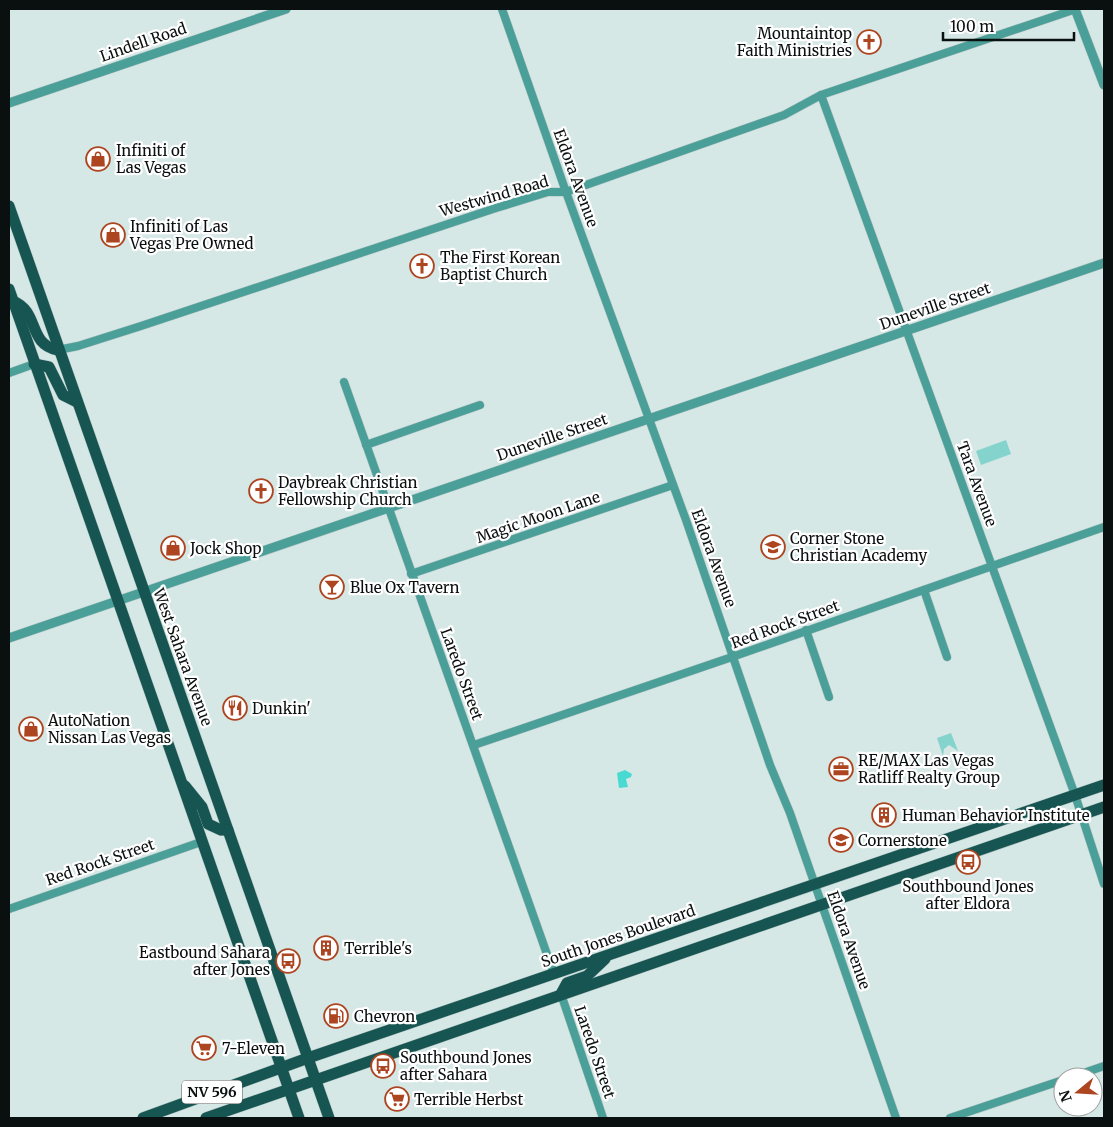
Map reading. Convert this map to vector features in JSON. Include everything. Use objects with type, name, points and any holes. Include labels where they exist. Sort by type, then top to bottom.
[{"type":"main road","name":"West Sahara Avenue","points":[[9,206],[329,1118]]},
{"type":"main road","points":[[9,289],[299,1118]]},
{"type":"main road","points":[[13,301],[25,308],[40,342],[49,348],[58,350]]},
{"type":"main road","points":[[34,364],[49,367],[63,395],[77,402]]},
{"type":"main road","points":[[180,780],[202,807],[208,824],[221,830],[228,830]]},
{"type":"main road","name":"South Jones Boulevard","points":[[143,1118],[281,1067],[1104,785]]},
{"type":"main road","points":[[315,1079],[1104,807]]},
{"type":"main road","points":[[561,994],[567,983],[587,976],[608,956]]},
{"type":"main road","name":"NV 596","points":[[206,1118],[315,1079]]},
{"type":"street","name":"Lindell Road","points":[[9,103],[267,12],[286,9]]},
{"type":"street","name":"Eldora Avenue","points":[[502,9],[566,192],[673,485],[732,657],[816,885],[896,1118]]},
{"type":"street","name":"Westwind Road","points":[[58,350],[78,346],[141,326],[496,208],[548,192],[566,192],[784,115],[821,95],[1076,9]]},
{"type":"street","points":[[1076,9],[1104,85]]},
{"type":"street","name":"Tara Avenue","points":[[821,95],[1075,795],[1104,884]]},
{"type":"street","name":"Duneville Street","points":[[9,638],[1104,263]]},
{"type":"street","points":[[9,373],[34,364]]},
{"type":"street","name":"Laredo Street","points":[[344,382],[554,974]]},
{"type":"street","points":[[366,445],[480,405]]},
{"type":"street","name":"Magic Moon Lane","points":[[411,574],[673,485]]},
{"type":"street","name":"Red Rock Street","points":[[474,745],[1104,527]]},
{"type":"street","points":[[924,590],[947,657]]},
{"type":"street","points":[[806,630],[829,697]]},
{"type":"street","name":"Red Rock Street","points":[[9,909],[201,842]]},
{"type":"street","name":"Laredo Street","points":[[561,994],[603,1118]]},
{"type":"street","points":[[950,1118],[1053,1083]]},
{"type":"shaded area","points":[[1006,440],[1011,454],[981,465],[976,451]]},
{"type":"shaded area","points":[[951,733],[958,751],[949,745],[944,749],[943,756],[937,738]]},
{"type":"shaded area","points":[[625,770],[632,774],[631,777],[626,779],[628,787],[619,788],[617,773]]},
{"type":"place","name":"Mountaintop Faith Ministries","points":[[869,42]]},
{"type":"place","name":"Infiniti of Las Vegas","points":[[98,159]]},
{"type":"place","name":"Infiniti of Las Vegas Pre Owned","points":[[113,235]]},
{"type":"place","name":"The First Korean Baptist Church","points":[[422,266]]},
{"type":"place","name":"Daybreak Christian Fellowship Church","points":[[261,491]]},
{"type":"place","name":"Corner Stone Christian Academy","points":[[773,547]]},
{"type":"place","name":"Jock Shop","points":[[173,548]]},
{"type":"place","name":"Blue Ox Tavern","points":[[332,587]]},
{"type":"place","name":"Dunkin'","points":[[235,708]]},
{"type":"place","name":"AutoNation Nissan Las Vegas","points":[[31,729]]},
{"type":"place","name":"RE/MAX Las Vegas Ratliff Realty Group","points":[[841,769]]},
{"type":"place","name":"Human Behavior Institute","points":[[884,815]]},
{"type":"place","name":"Cornerstone","points":[[841,840]]},
{"type":"place","name":"Southbound Jones after Eldora","points":[[968,862]]},
{"type":"place","name":"Terrible's","points":[[326,948]]},
{"type":"place","name":"Eastbound Sahara after Jones","points":[[288,961]]},
{"type":"place","name":"Chevron","points":[[336,1016]]},
{"type":"place","name":"7-Eleven","points":[[204,1048]]},
{"type":"place","name":"Southbound Jones after Sahara","points":[[383,1066]]},
{"type":"place","name":"Terrible Herbst","points":[[397,1099]]}]
